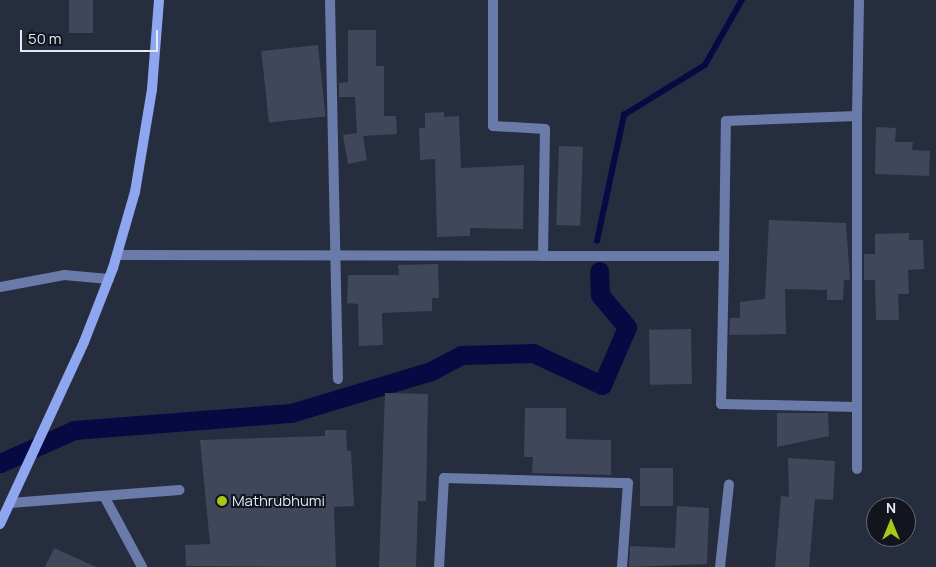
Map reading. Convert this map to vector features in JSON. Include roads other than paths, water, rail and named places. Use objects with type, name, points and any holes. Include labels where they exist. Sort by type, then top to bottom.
[{"type":"main road","points":[[0,524],[60,395],[109,279],[117,255],[134,192],[152,89],[159,0]]},
{"type":"street","points":[[330,0],[338,380]]},
{"type":"street","points":[[493,0],[493,126],[545,129],[543,256]]},
{"type":"street","points":[[857,469],[857,116],[859,0]]},
{"type":"street","points":[[857,116],[726,121],[721,404],[857,407]]},
{"type":"street","points":[[117,255],[724,256]]},
{"type":"street","points":[[0,288],[64,275],[109,279]]},
{"type":"street","points":[[440,567],[444,478],[628,483],[622,567]]},
{"type":"street","points":[[720,567],[729,484]]},
{"type":"street","points":[[11,501],[180,490]]},
{"type":"street","points":[[104,496],[142,567]]},
{"type":"waterway","points":[[597,241],[624,115],[705,65],[742,0]]},
{"type":"waterway","points":[[0,463],[74,430],[291,413],[431,371],[461,355],[533,353],[602,385],[627,327],[600,295],[599,271]]},
{"type":"place","name":"Mathrubhumi","points":[[222,501]]}]
